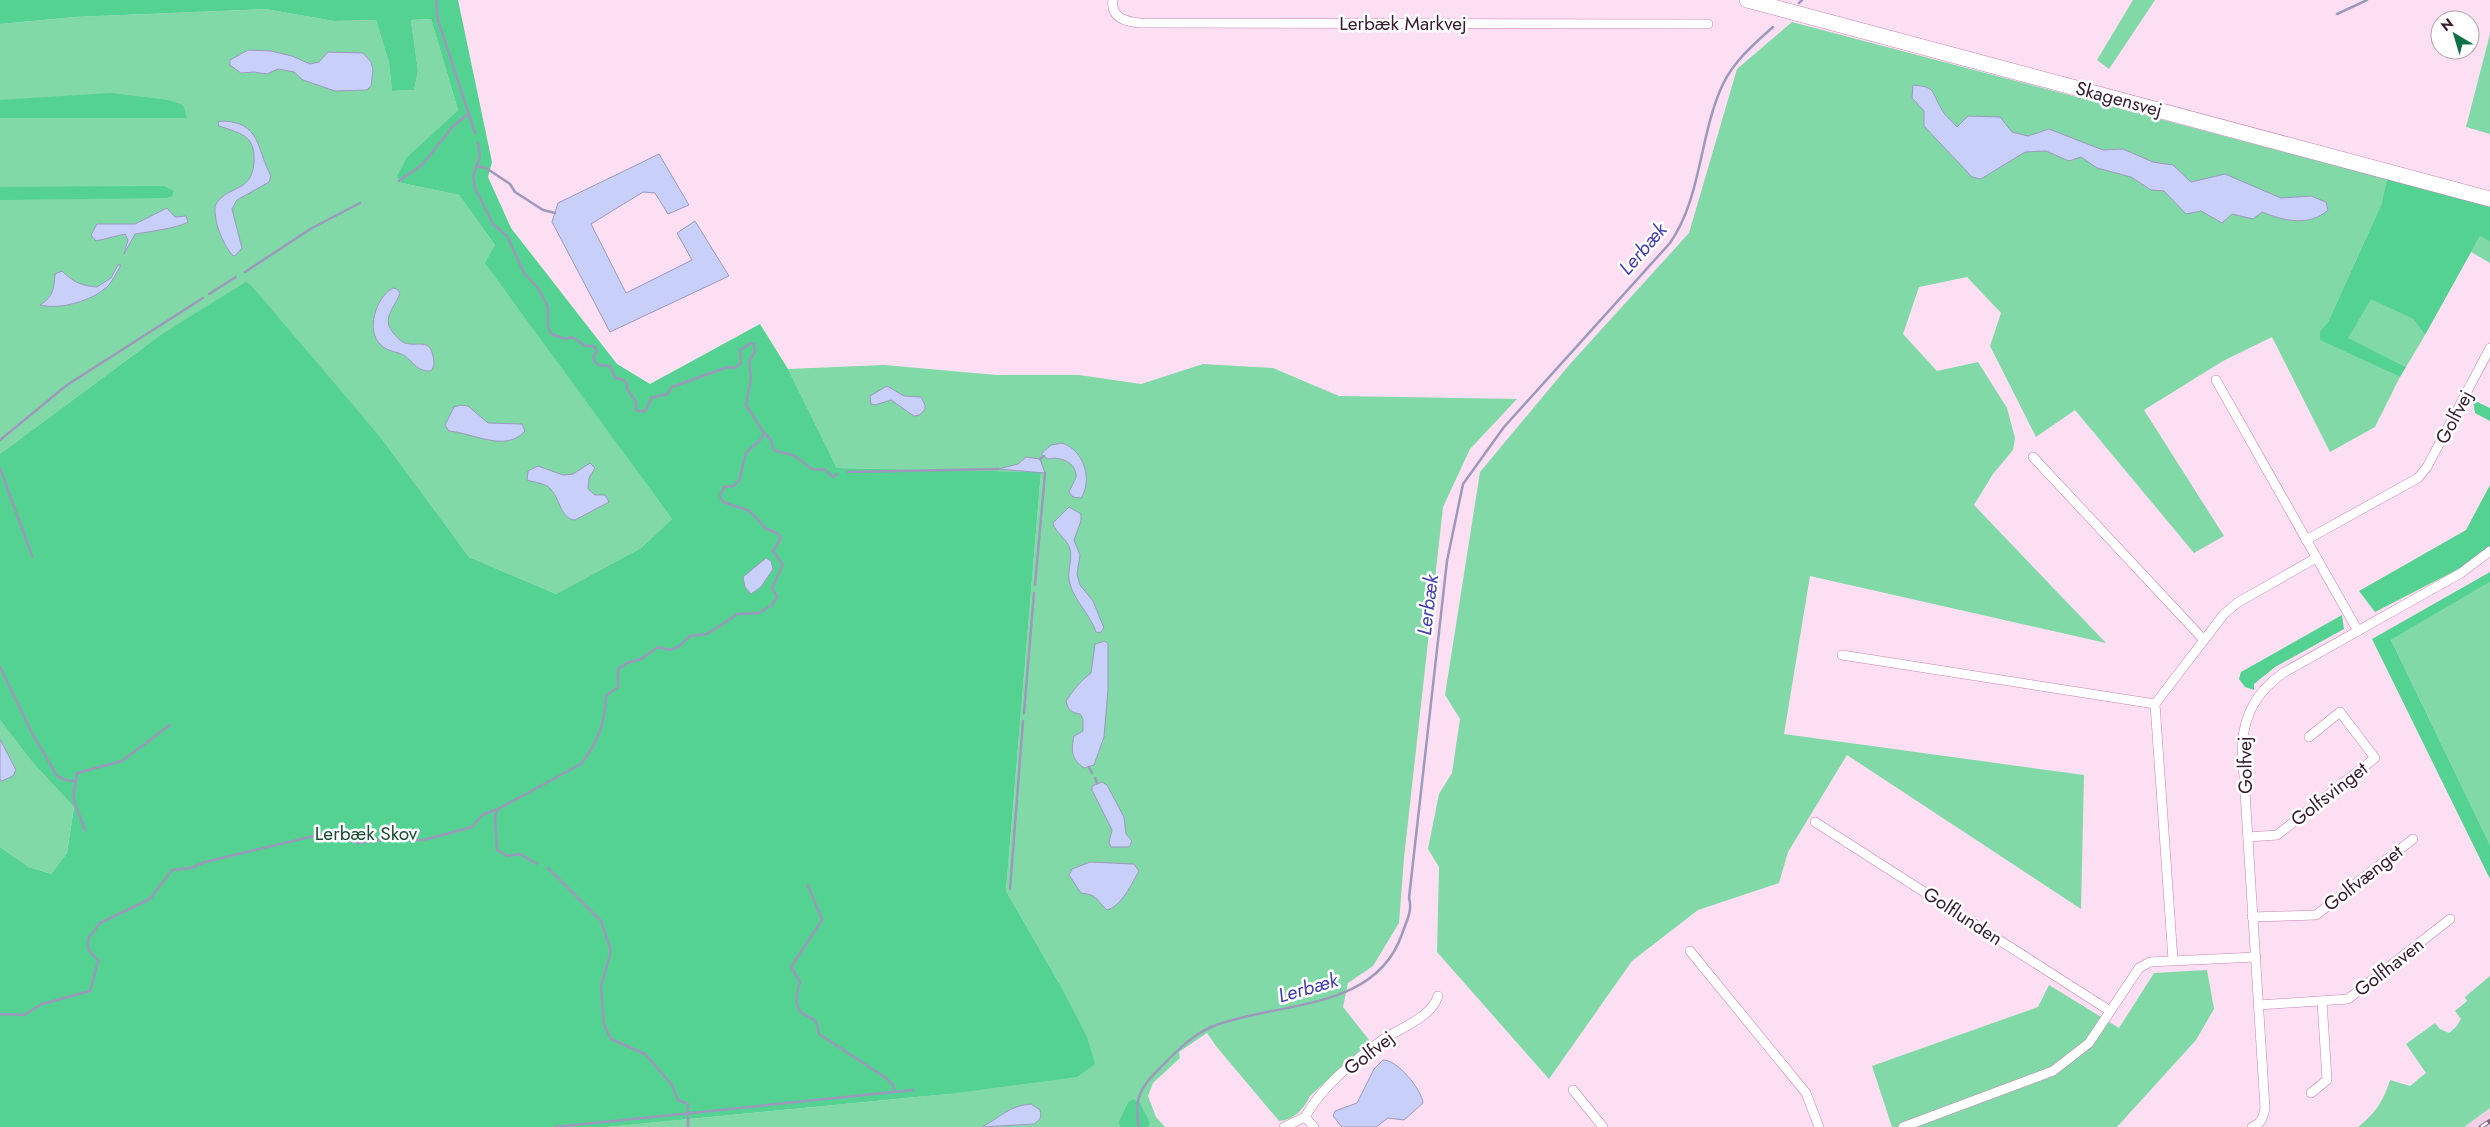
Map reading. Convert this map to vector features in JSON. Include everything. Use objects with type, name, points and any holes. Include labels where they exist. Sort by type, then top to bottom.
[{"type":"main road","name":"Skagensvej","points":[[1747,0],[2490,199]]},
{"type":"street","name":"Lerbæk Markvej","points":[[1113,0],[1112,6],[1117,16],[1125,21],[1140,23],[1708,24]]},
{"type":"street","name":"Golfvej","points":[[2306,540],[2418,478],[2427,467],[2490,348]]},
{"type":"street","points":[[2216,380],[2358,631]]},
{"type":"street","points":[[2032,457],[2204,640]]},
{"type":"street","name":"Golfvej","points":[[2252,1127],[2259,1124],[2265,1108],[2242,745],[2243,728],[2252,704],[2264,688],[2283,672],[2461,573],[2490,551]]},
{"type":"street","points":[[2173,960],[2155,704],[2224,614],[2237,603],[2316,558]]},
{"type":"street","points":[[1842,655],[2155,704]]},
{"type":"street","name":"Golfsvinget","points":[[2248,837],[2277,835],[2375,758],[2340,712],[2309,737]]},
{"type":"street","name":"Golflunden","points":[[1815,822],[2110,1011]]},
{"type":"street","name":"Golfvænget","points":[[2252,917],[2316,915],[2413,839]]},
{"type":"street","name":"Golfhaven","points":[[2259,1005],[2348,999],[2450,919]]},
{"type":"street","points":[[1690,950],[1806,1093],[1819,1127]]},
{"type":"street","points":[[1903,1127],[2053,1071],[2089,1044],[2139,968],[2150,962],[2256,957]]},
{"type":"street","name":"Golfvej","points":[[1305,1117],[1313,1102],[1331,1083],[1379,1042],[1419,1018],[1436,1004],[1438,996]]},
{"type":"street","points":[[2311,1092],[2327,1080],[2322,1001]]},
{"type":"street","points":[[1572,1090],[1603,1127]]},
{"type":"street","points":[[1284,1127],[1305,1117],[1314,1127]]},
{"type":"shaded area","points":[[2490,1108],[2490,1127],[2464,1127]]},
{"type":"green space","name":"Lerbæk Skov","points":[[0,0],[458,0],[492,162],[488,177],[511,228],[617,364],[650,384],[760,324],[788,369],[837,468],[1041,472],[1006,891],[1059,983],[1087,1037],[1095,1064],[1077,1077],[948,1094],[607,1127],[0,1127],[0,847],[29,867],[51,874],[67,853],[74,807],[33,763],[0,720],[0,454],[163,333],[246,282],[250,284],[382,439],[469,557],[556,594],[641,548],[672,519],[485,263],[495,245],[459,195],[402,183],[397,176],[408,156],[458,110],[431,19],[411,20],[418,71],[414,90],[392,91],[389,63],[376,20],[334,21],[265,9],[75,17],[0,24]]},
{"type":"green space","points":[[2133,0],[2155,0],[2109,69],[2097,60]]},
{"type":"green space","points":[[265,9],[334,21],[376,20],[389,63],[392,91],[414,90],[418,71],[411,20],[431,19],[458,110],[408,156],[402,183],[459,195],[495,245],[486,263],[672,519],[641,548],[556,594],[469,557],[382,439],[246,283],[163,333],[0,454],[0,24],[75,17]]},
{"type":"green space","points":[[1792,22],[2387,179],[2381,205],[2328,322],[2320,331],[2321,340],[2400,377],[2375,427],[2330,452],[2272,337],[2223,361],[2144,410],[2224,536],[2194,553],[2075,410],[2036,437],[1990,346],[2001,313],[1967,277],[1919,287],[1903,334],[1937,371],[1978,362],[2007,408],[2015,438],[2013,450],[1993,474],[1974,505],[2106,643],[1810,576],[1784,734],[2084,775],[2081,909],[1847,755],[1788,852],[1779,883],[1698,910],[1632,961],[1549,1079],[1437,952],[1439,867],[1428,849],[1439,794],[1452,773],[1460,719],[1445,695],[1480,472],[1570,364],[1689,233],[1737,69]]},
{"type":"green space","points":[[2490,34],[2490,134],[2466,127]]},
{"type":"green space","points":[[111,93],[168,100],[183,105],[187,118],[0,118],[0,100]]},
{"type":"green space","points":[[2387,179],[2490,204],[2490,242],[2480,236],[2425,335],[2413,319],[2371,299],[2348,338],[2406,367],[2400,377],[2320,340],[2320,331],[2328,322],[2381,205]]},
{"type":"green space","points":[[164,186],[174,191],[172,196],[167,198],[0,200],[0,187]]},
{"type":"green space","points":[[2480,236],[2490,242],[2490,263],[2471,252]]},
{"type":"green space","points":[[2371,298],[2413,319],[2425,335],[2406,367],[2347,338]]},
{"type":"green space","points":[[1203,364],[1273,368],[1339,396],[1517,399],[1470,449],[1443,507],[1404,858],[1399,923],[1373,966],[1348,983],[1343,1007],[1370,1041],[1310,1096],[1298,1113],[1279,1121],[1207,1033],[1179,1052],[1180,1058],[1153,1083],[1148,1096],[1156,1117],[1165,1127],[1148,1127],[1150,1123],[1128,1102],[1118,1123],[1120,1127],[607,1127],[948,1094],[1059,983],[1006,891],[1041,472],[837,468],[788,369],[884,365],[997,375],[1079,375],[1141,384]]},
{"type":"green space","points":[[2473,400],[2490,408],[2490,421],[2475,413]]},
{"type":"green space","points":[[2490,485],[2490,548],[2476,560],[2375,612],[2359,591],[2466,530]]},
{"type":"green space","points":[[2490,572],[2490,582],[2391,640],[2490,845],[2490,879],[2372,639]]},
{"type":"green space","points":[[2490,582],[2490,845],[2391,640]]},
{"type":"green space","points":[[2342,615],[2344,629],[2275,667],[2254,684],[2254,690],[2245,687],[2239,679],[2241,672]]},
{"type":"green space","points":[[0,720],[33,763],[74,807],[67,853],[51,874],[29,867],[0,847]]},
{"type":"green space","points":[[2207,970],[2214,1009],[2196,1040],[2117,1127],[1892,1127],[1872,1066],[2038,1007],[2049,985],[2119,1028],[2154,973]]},
{"type":"green space","points":[[2490,976],[2490,1108],[2464,1127],[2358,1127],[2378,1106],[2390,1080],[2410,1086],[2426,1073],[2406,1044],[2435,1023],[2440,1029],[2449,1033],[2461,1019],[2455,1011],[2467,1001],[2465,997]]},
{"type":"green space","points":[[1133,1099],[1140,1103],[1150,1123],[1148,1127],[1120,1127],[1118,1123],[1128,1102]]},
{"type":"water","points":[[248,50],[271,51],[292,56],[310,64],[319,62],[328,52],[363,53],[371,62],[373,70],[371,86],[367,90],[335,91],[303,80],[294,72],[278,69],[267,74],[241,73],[230,65],[230,60]]},
{"type":"water","points":[[1913,85],[1930,89],[1944,113],[1957,127],[1968,116],[2000,117],[2012,132],[2028,136],[2049,129],[2103,150],[2123,149],[2153,162],[2173,165],[2191,182],[2225,174],[2281,198],[2311,196],[2326,202],[2328,210],[2313,219],[2296,221],[2262,212],[2253,219],[2232,214],[2222,223],[2201,211],[2186,214],[2164,191],[2151,190],[2131,177],[2097,168],[2081,157],[2069,161],[2046,151],[2025,152],[1981,179],[1972,177],[1924,126],[1924,111],[1912,98]]},
{"type":"water","points":[[222,121],[244,126],[251,131],[256,138],[271,176],[269,182],[237,200],[232,209],[242,248],[235,256],[228,250],[219,232],[215,206],[226,194],[245,183],[250,177],[254,155],[251,142],[237,132],[219,126],[218,122]]},
{"type":"water","points":[[659,154],[689,205],[668,214],[655,193],[643,192],[591,224],[626,293],[692,260],[677,233],[695,221],[729,276],[610,332],[552,222],[558,203]]},
{"type":"water","points":[[167,208],[175,217],[186,216],[188,222],[170,228],[135,234],[124,254],[128,240],[125,234],[96,241],[91,235],[97,224],[135,224]]},
{"type":"water","points":[[118,265],[121,265],[108,286],[94,296],[67,305],[40,305],[48,299],[52,292],[55,274],[62,271],[78,283],[97,287],[111,278]]},
{"type":"water","points":[[393,288],[397,289],[400,293],[390,313],[389,326],[403,342],[422,344],[429,347],[434,362],[431,371],[419,369],[405,356],[383,347],[376,339],[373,323],[378,306],[387,292]]},
{"type":"water","points":[[887,386],[904,396],[921,397],[925,409],[920,415],[914,416],[891,400],[875,405],[871,404],[870,396]]},
{"type":"water","points":[[468,406],[488,423],[522,424],[525,431],[508,441],[499,441],[449,431],[445,425],[454,407]]},
{"type":"water","points":[[1062,443],[1076,452],[1084,466],[1086,483],[1085,491],[1081,498],[1073,497],[1069,492],[1076,477],[1074,467],[1062,459],[1048,459],[1041,454],[1051,445]]},
{"type":"water","points":[[1026,457],[1040,459],[1045,473],[998,469],[1018,464]]},
{"type":"water","points":[[590,463],[595,468],[589,478],[588,489],[595,495],[605,495],[609,502],[575,520],[570,519],[566,515],[555,495],[547,486],[527,480],[528,471],[538,466],[563,475],[573,474]]},
{"type":"water","points":[[1069,507],[1081,514],[1081,521],[1074,540],[1080,555],[1077,574],[1080,585],[1093,601],[1104,628],[1100,633],[1096,632],[1072,590],[1069,580],[1070,549],[1053,523]]},
{"type":"water","points":[[766,558],[771,561],[773,569],[761,587],[751,594],[745,587],[743,577]]},
{"type":"water","points":[[1105,641],[1108,644],[1108,689],[1104,737],[1094,765],[1084,768],[1074,758],[1072,750],[1074,736],[1083,731],[1083,719],[1080,714],[1075,713],[1068,707],[1066,701],[1080,683],[1091,673],[1095,644]]},
{"type":"water","points":[[0,739],[16,770],[13,776],[2,781],[0,780]]},
{"type":"water","points":[[1102,782],[1107,785],[1124,817],[1126,834],[1132,841],[1129,847],[1111,847],[1109,842],[1112,830],[1092,790],[1092,786]]},
{"type":"water","points":[[1090,862],[1134,864],[1139,871],[1122,899],[1112,908],[1107,910],[1094,896],[1081,893],[1069,875],[1072,869]]},
{"type":"water","points":[[1383,1060],[1395,1064],[1408,1076],[1422,1097],[1423,1103],[1404,1120],[1388,1118],[1376,1127],[1342,1127],[1333,1116],[1335,1111],[1357,1103],[1374,1069]]},
{"type":"water","points":[[1031,1104],[1041,1112],[1040,1118],[1034,1124],[982,1127],[1016,1107]]},
{"type":"waterway","points":[[436,0],[438,20],[475,133]]},
{"type":"waterway","name":"Lerbæk","points":[[1799,3],[1802,0]]},
{"type":"waterway","points":[[2337,14],[2367,0]]},
{"type":"waterway","name":"Lerbæk","points":[[1139,1127],[1137,1117],[1138,1101],[1148,1080],[1197,1035],[1211,1027],[1236,1019],[1320,1000],[1347,991],[1370,978],[1389,960],[1410,912],[1409,898],[1447,561],[1463,484],[1504,427],[1670,243],[1680,225],[1695,186],[1709,124],[1723,84],[1739,60],[1773,27]]},
{"type":"waterway","points":[[399,181],[423,164],[453,126],[467,115]]},
{"type":"waterway","points":[[0,1014],[24,1015],[42,1004],[90,991],[98,961],[88,949],[88,939],[100,923],[150,899],[172,870],[191,868],[205,862],[322,834],[359,843],[389,839],[424,840],[472,827],[482,815],[498,809],[581,764],[600,732],[606,696],[618,687],[618,669],[627,663],[641,659],[658,647],[670,650],[678,647],[690,636],[707,634],[738,614],[759,613],[772,605],[777,597],[772,588],[783,565],[773,551],[781,538],[777,533],[765,528],[750,511],[723,502],[720,496],[724,487],[733,486],[739,481],[746,453],[760,440],[764,433],[746,405],[751,378],[749,361],[755,352],[754,344],[751,343],[740,350],[741,363],[735,368],[728,367],[672,387],[667,394],[651,398],[643,412],[636,410],[636,402],[627,389],[627,384],[624,380],[615,378],[610,366],[599,365],[594,361],[593,357],[597,351],[594,346],[586,346],[572,337],[566,339],[551,334],[548,327],[548,307],[538,288],[524,273],[507,236],[493,224],[475,188],[473,177],[480,156],[478,143]]},
{"type":"waterway","points":[[476,166],[486,168],[510,184],[515,192],[543,210],[555,213]]},
{"type":"waterway","points":[[245,272],[312,228],[360,203]]},
{"type":"waterway","points":[[209,294],[236,277]]},
{"type":"waterway","points":[[0,440],[67,385],[203,298]]},
{"type":"waterway","points":[[764,433],[771,440],[773,449],[776,451],[793,455],[810,468],[824,469],[833,477],[837,474]]},
{"type":"waterway","points":[[1040,459],[1044,456]]},
{"type":"waterway","points":[[0,468],[32,556]]},
{"type":"waterway","points":[[847,472],[998,469]]},
{"type":"waterway","points":[[1035,585],[1045,473]]},
{"type":"waterway","points":[[1024,713],[1034,593]]},
{"type":"waterway","points":[[0,667],[32,733],[57,776],[75,781]]},
{"type":"waterway","points":[[1010,889],[1023,721]]},
{"type":"waterway","points":[[85,830],[73,798],[77,773],[122,761],[170,725]]},
{"type":"waterway","points":[[1089,767],[1092,773]]},
{"type":"waterway","points":[[1095,778],[1097,783]]},
{"type":"waterway","points":[[498,809],[495,816],[497,850],[507,856],[520,854],[537,864]]},
{"type":"waterway","points":[[548,868],[601,921],[611,951],[601,986],[604,1024],[611,1039],[645,1054],[672,1085],[678,1100],[688,1104],[688,1127]]},
{"type":"waterway","points":[[808,885],[822,920],[791,967],[800,982],[796,998],[797,1006],[802,1013],[815,1020],[819,1034],[886,1078],[893,1085],[895,1092]]},
{"type":"waterway","points":[[555,1127],[913,1090]]},
{"type":"railway","points":[[2481,1127],[2490,1121]]}]
